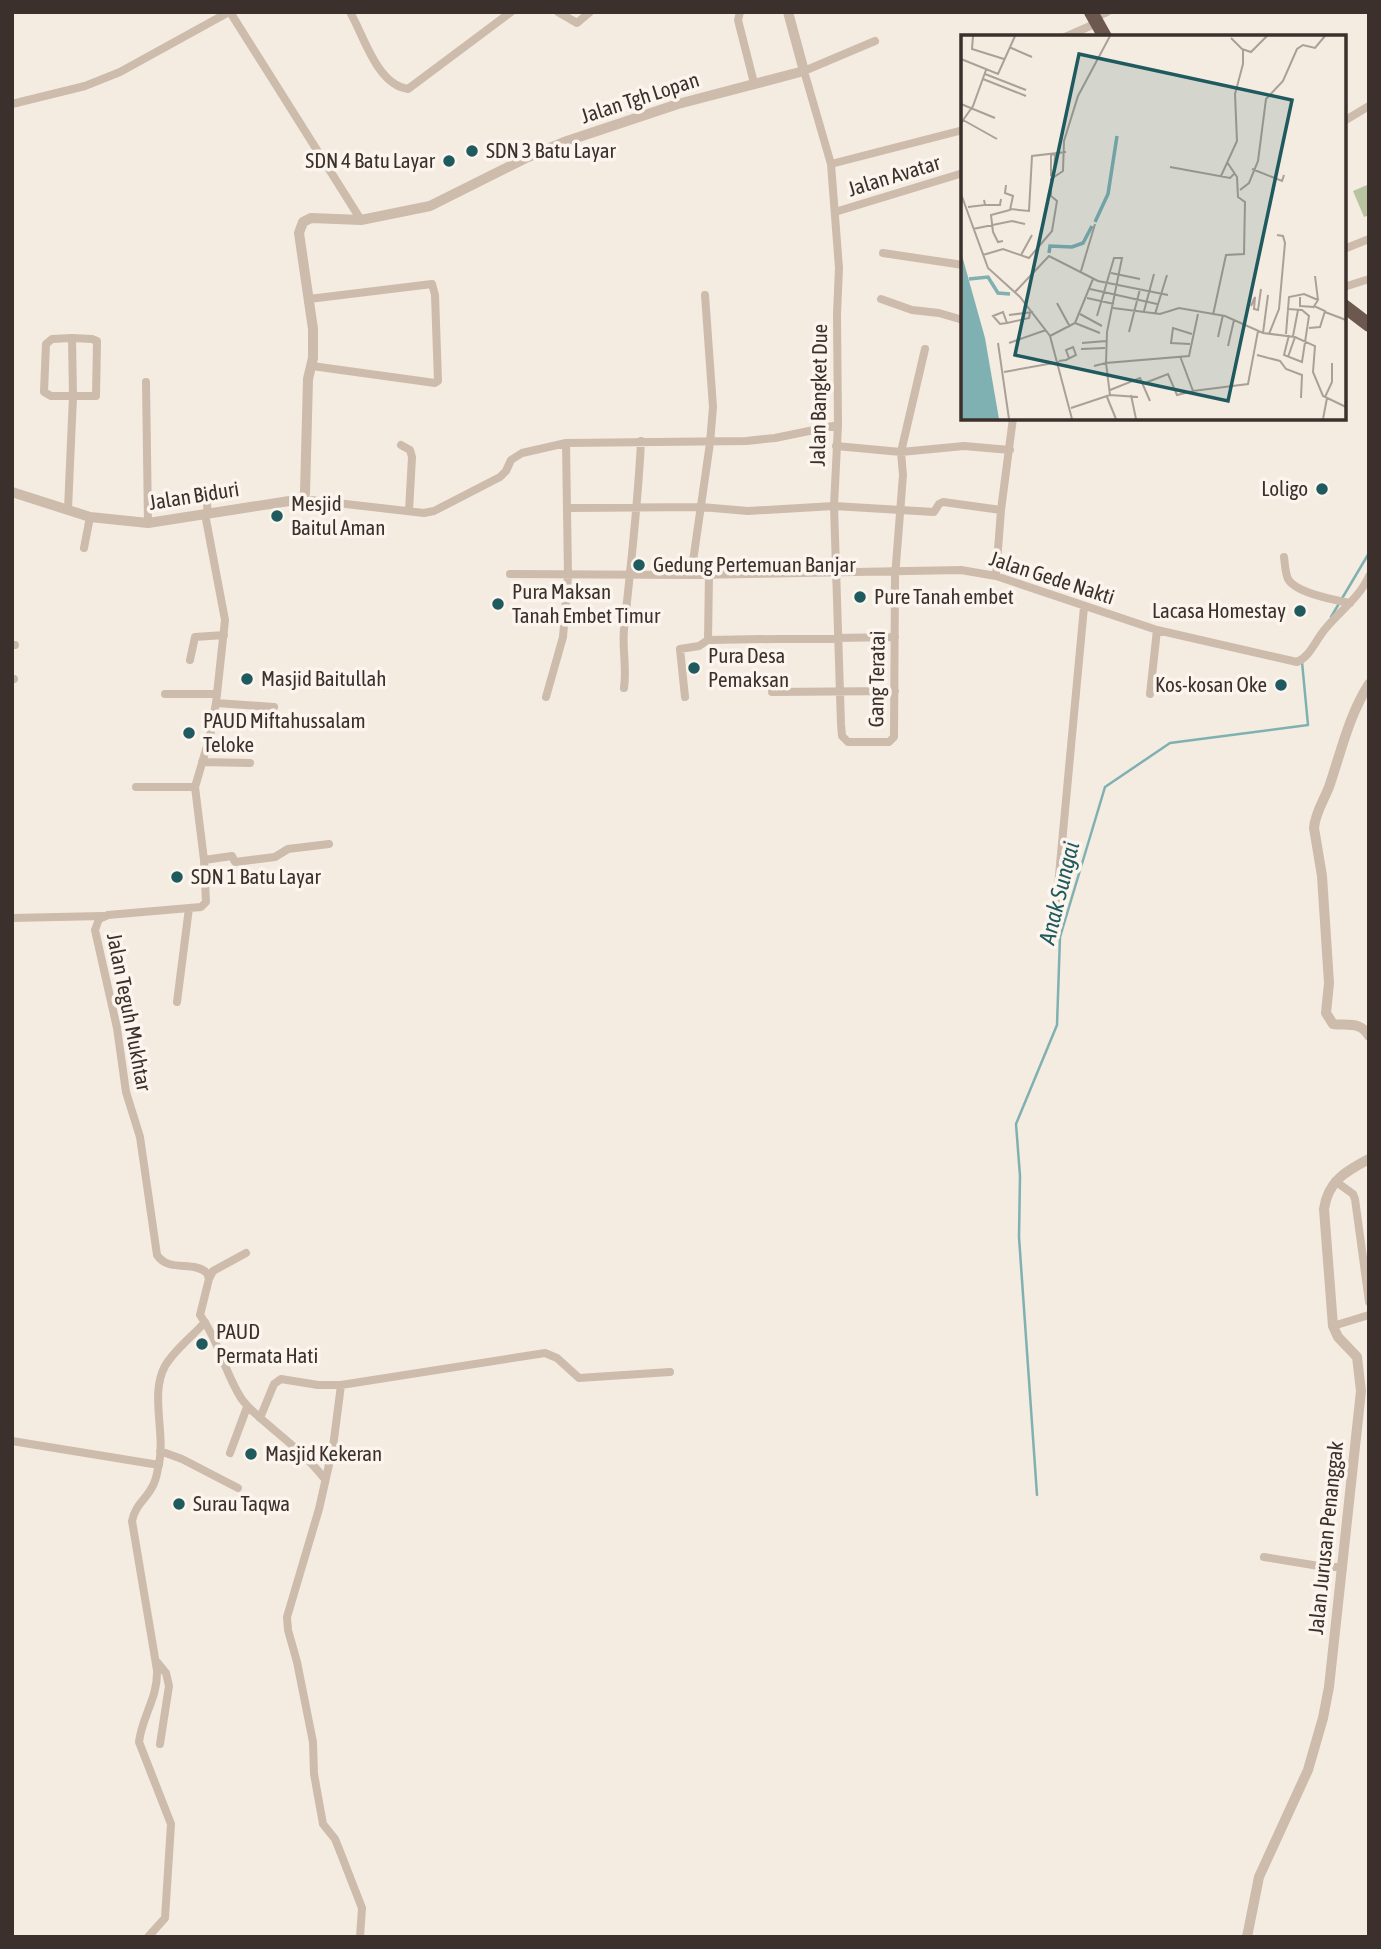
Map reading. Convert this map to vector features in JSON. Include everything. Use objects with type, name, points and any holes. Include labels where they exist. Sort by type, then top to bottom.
[{"type":"highway","points":[[1098,16],[1104,35]]},
{"type":"highway","points":[[1346,308],[1369,325]]},
{"type":"street","points":[[12,104],[85,86],[120,72],[230,12],[361,220]]},
{"type":"street","points":[[351,12],[376,65],[395,83],[408,89],[511,12]]},
{"type":"street","points":[[558,12],[577,23],[590,12]]},
{"type":"street","points":[[740,12],[738,20],[754,83]]},
{"type":"street","points":[[788,12],[804,71],[874,41]]},
{"type":"street","points":[[1068,35],[1098,16]]},
{"type":"street","name":"Jalan Tgh Lopan","points":[[302,499],[305,493],[308,379],[312,366],[313,329],[299,233],[303,222],[311,218],[361,220],[430,206],[528,157],[567,141],[678,104],[804,71]]},
{"type":"street","name":"Jalan Bangket Due","points":[[804,71],[831,164],[839,268],[838,425],[834,506],[841,724]]},
{"type":"street","points":[[1346,120],[1369,106]]},
{"type":"street","points":[[831,164],[961,131]]},
{"type":"street","name":"Jalan Avatar","points":[[835,212],[961,174]]},
{"type":"street","points":[[1346,249],[1369,239]]},
{"type":"street","points":[[883,253],[961,265]]},
{"type":"street","points":[[1346,286],[1369,279]]},
{"type":"street","points":[[309,299],[432,284],[435,295],[438,381],[435,383],[312,366]]},
{"type":"street","points":[[691,575],[713,407],[705,295]]},
{"type":"street","points":[[881,299],[912,310],[939,313],[961,319]]},
{"type":"street","points":[[55,338],[72,338],[92,339],[99,345],[97,394],[49,396],[43,388],[46,344],[55,338]]},
{"type":"street","points":[[68,509],[73,397],[72,338]]},
{"type":"street","name":"Gang Teratai","points":[[841,724],[842,736],[848,742],[887,742],[894,737],[895,569],[903,475],[901,452],[925,349]]},
{"type":"street","points":[[146,382],[148,523]]},
{"type":"street","points":[[996,576],[1001,510],[1013,420]]},
{"type":"street","points":[[302,499],[424,513],[434,511],[500,477],[511,460],[522,453],[566,443],[710,443],[775,438],[838,425]]},
{"type":"street","points":[[624,688],[627,671],[624,634],[638,507],[641,441]]},
{"type":"street","points":[[546,697],[563,637],[568,576],[566,443]]},
{"type":"street","points":[[401,445],[410,450],[412,457],[409,512]]},
{"type":"street","points":[[836,446],[901,452],[964,446],[1010,450]]},
{"type":"street","name":"Jalan Biduri","points":[[12,492],[90,517],[148,523],[302,499]]},
{"type":"street","points":[[177,1002],[189,908],[201,906],[206,902],[195,787],[217,699],[224,635],[224,613],[206,514],[206,494]]},
{"type":"street","points":[[568,508],[701,507],[748,511],[834,506],[934,512],[943,502],[1001,510]]},
{"type":"street","points":[[84,548],[90,517]]},
{"type":"street","points":[[1284,557],[1286,575],[1294,585],[1344,602]]},
{"type":"street","name":"Jalan Gede Nakti","points":[[510,574],[709,575],[895,569],[961,570],[996,576],[1157,630],[1301,661],[1344,602],[1369,576]]},
{"type":"street","points":[[708,640],[709,575]]},
{"type":"street","points":[[1055,918],[1084,607]]},
{"type":"street","points":[[1150,694],[1157,630]]},
{"type":"street","points":[[190,660],[195,637],[224,635]]},
{"type":"street","points":[[685,696],[680,649],[699,646],[708,640],[895,637]]},
{"type":"street","points":[[1369,684],[1355,709],[1314,828],[1322,876],[1329,984],[1326,1013],[1333,1024],[1360,1026],[1369,1036]]},
{"type":"street","points":[[772,692],[895,691]]},
{"type":"street","points":[[165,694],[274,707]]},
{"type":"street","points":[[202,762],[250,763]]},
{"type":"street","points":[[136,787],[195,787]]},
{"type":"street","points":[[204,860],[232,856],[235,862],[275,857],[288,849],[329,844]]},
{"type":"street","name":"Jalan Teguh Mukhtar","points":[[189,908],[103,916],[96,923],[95,930],[117,1028],[126,1091],[140,1138],[157,1252],[167,1265],[205,1270],[209,1279]]},
{"type":"street","points":[[12,918],[103,916]]},
{"type":"street","points":[[1369,1159],[1335,1181],[1328,1192],[1324,1209],[1333,1326],[1369,1315]]},
{"type":"street","points":[[1335,1181],[1353,1194],[1355,1199],[1369,1302]]},
{"type":"street","points":[[148,1937],[165,1918],[171,1824],[139,1742],[157,1686],[155,1659],[132,1527],[135,1508],[152,1487],[159,1465],[161,1376],[169,1361],[203,1319],[209,1279],[213,1271],[246,1253]]},
{"type":"street","points":[[203,1319],[222,1354],[228,1376],[247,1407],[299,1450],[324,1478]]},
{"type":"street","name":"Jalan Jurusan Penanggak","points":[[1247,1937],[1259,1877],[1314,1753],[1329,1687],[1361,1391],[1357,1357],[1338,1338],[1333,1326]]},
{"type":"street","points":[[260,1418],[277,1380],[341,1385],[545,1353],[557,1358],[579,1378],[670,1372]]},
{"type":"street","points":[[341,1385],[319,1509],[287,1617],[313,1742],[314,1774],[323,1824],[335,1839],[362,1908],[360,1937]]},
{"type":"street","points":[[230,1453],[247,1407]]},
{"type":"street","points":[[12,1441],[159,1465]]},
{"type":"street","points":[[160,1451],[182,1459],[238,1488]]},
{"type":"street","points":[[1264,1557],[1325,1567],[1343,1567]]},
{"type":"street","points":[[155,1659],[166,1673],[169,1686],[160,1744]]},
{"type":"green space","points":[[1367,185],[1369,215],[1364,217],[1353,191]]},
{"type":"waterway","name":"Anak Sungai","points":[[1331,617],[1369,553]]},
{"type":"waterway","name":"Anak Sungai","points":[[1037,1495],[1019,1237],[1020,1176],[1016,1124],[1057,1025],[1060,937],[1105,787],[1170,743],[1308,725],[1302,662]]},
{"type":"place","name":"SDN 3 Batu Layar","points":[[472,151]]},
{"type":"place","name":"SDN 4 Batu Layar","points":[[449,161]]},
{"type":"place","name":"Loligo","points":[[1322,489]]},
{"type":"place","name":"Mesjid Baitul Aman","points":[[277,516]]},
{"type":"place","name":"Gedung Pertemuan Banjar","points":[[639,565]]},
{"type":"place","name":"Pure Tanah embet","points":[[860,597]]},
{"type":"place","name":"Pura Maksan Tanah Embet Timur","points":[[498,604]]},
{"type":"place","name":"Lacasa Homestay","points":[[1300,611]]},
{"type":"place","name":"Pura Desa Pemaksan","points":[[694,668]]},
{"type":"place","name":"Masjid Baitullah","points":[[247,679]]},
{"type":"place","name":"Kos-kosan Oke","points":[[1281,685]]},
{"type":"place","name":"PAUD Miftahussalam Teloke","points":[[189,733]]},
{"type":"place","name":"SDN 1 Batu Layar","points":[[177,877]]},
{"type":"place","name":"PAUD Permata Hati","points":[[202,1344]]},
{"type":"place","name":"Masjid Kekeran","points":[[251,1454]]},
{"type":"place","name":"Surau Taqwa","points":[[179,1504]]}]
